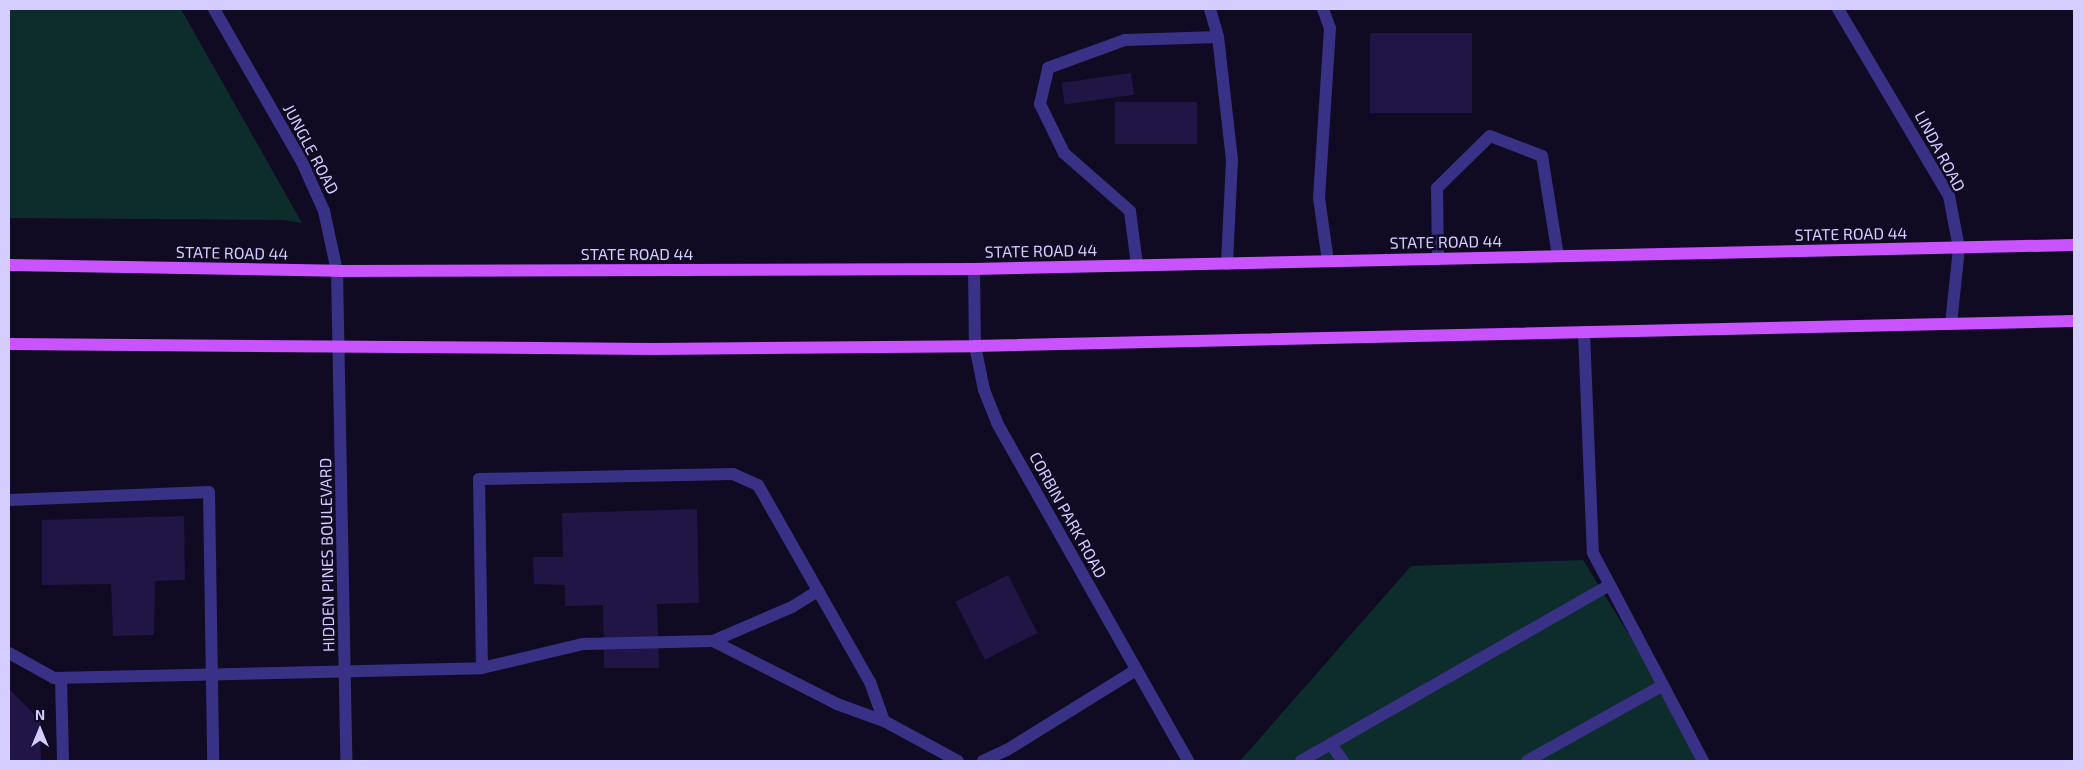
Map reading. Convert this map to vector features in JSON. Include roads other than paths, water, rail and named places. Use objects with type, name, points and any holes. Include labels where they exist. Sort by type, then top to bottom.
[{"type":"main road","name":"STATE ROAD 44","points":[[9,265],[338,271],[974,269],[2074,245]]},
{"type":"main road","points":[[9,344],[341,347],[976,346],[2074,321]]},
{"type":"street","name":"JUNGLE ROAD","points":[[214,9],[302,162],[324,211],[338,271],[341,347]]},
{"type":"street","points":[[1210,9],[1218,38],[1232,160],[1227,264]]},
{"type":"street","points":[[1323,9],[1330,28],[1319,198],[1328,261]]},
{"type":"street","name":"LINDA ROAD","points":[[1838,9],[1949,196],[1959,248],[1951,324]]},
{"type":"street","points":[[1137,265],[1130,211],[1064,153],[1040,104],[1048,68],[1125,40],[1218,38]]},
{"type":"street","points":[[1438,259],[1437,188],[1490,136],[1542,156],[1558,256]]},
{"type":"street","name":"CORBIN PARK ROAD","points":[[974,269],[976,346],[984,390],[997,423],[1188,761]]},
{"type":"street","points":[[1584,332],[1593,553],[1703,761]]},
{"type":"street","name":"HIDDEN PINES BOULEVARD","points":[[341,347],[346,761]]},
{"type":"street","points":[[482,668],[479,479],[705,472],[746,478],[758,485],[870,682],[884,721]]},
{"type":"street","points":[[9,500],[209,492],[213,761]]},
{"type":"street","points":[[1301,761],[1610,585]]},
{"type":"street","points":[[9,653],[54,678],[211,677],[482,668],[584,644],[713,641],[792,607],[818,590]]},
{"type":"street","points":[[713,641],[837,704],[884,721],[958,761]]},
{"type":"street","points":[[983,761],[1007,750],[1136,670]]},
{"type":"street","points":[[61,678],[63,761]]},
{"type":"street","points":[[1527,761],[1662,686]]},
{"type":"street","points":[[1331,744],[1343,761]]}]
